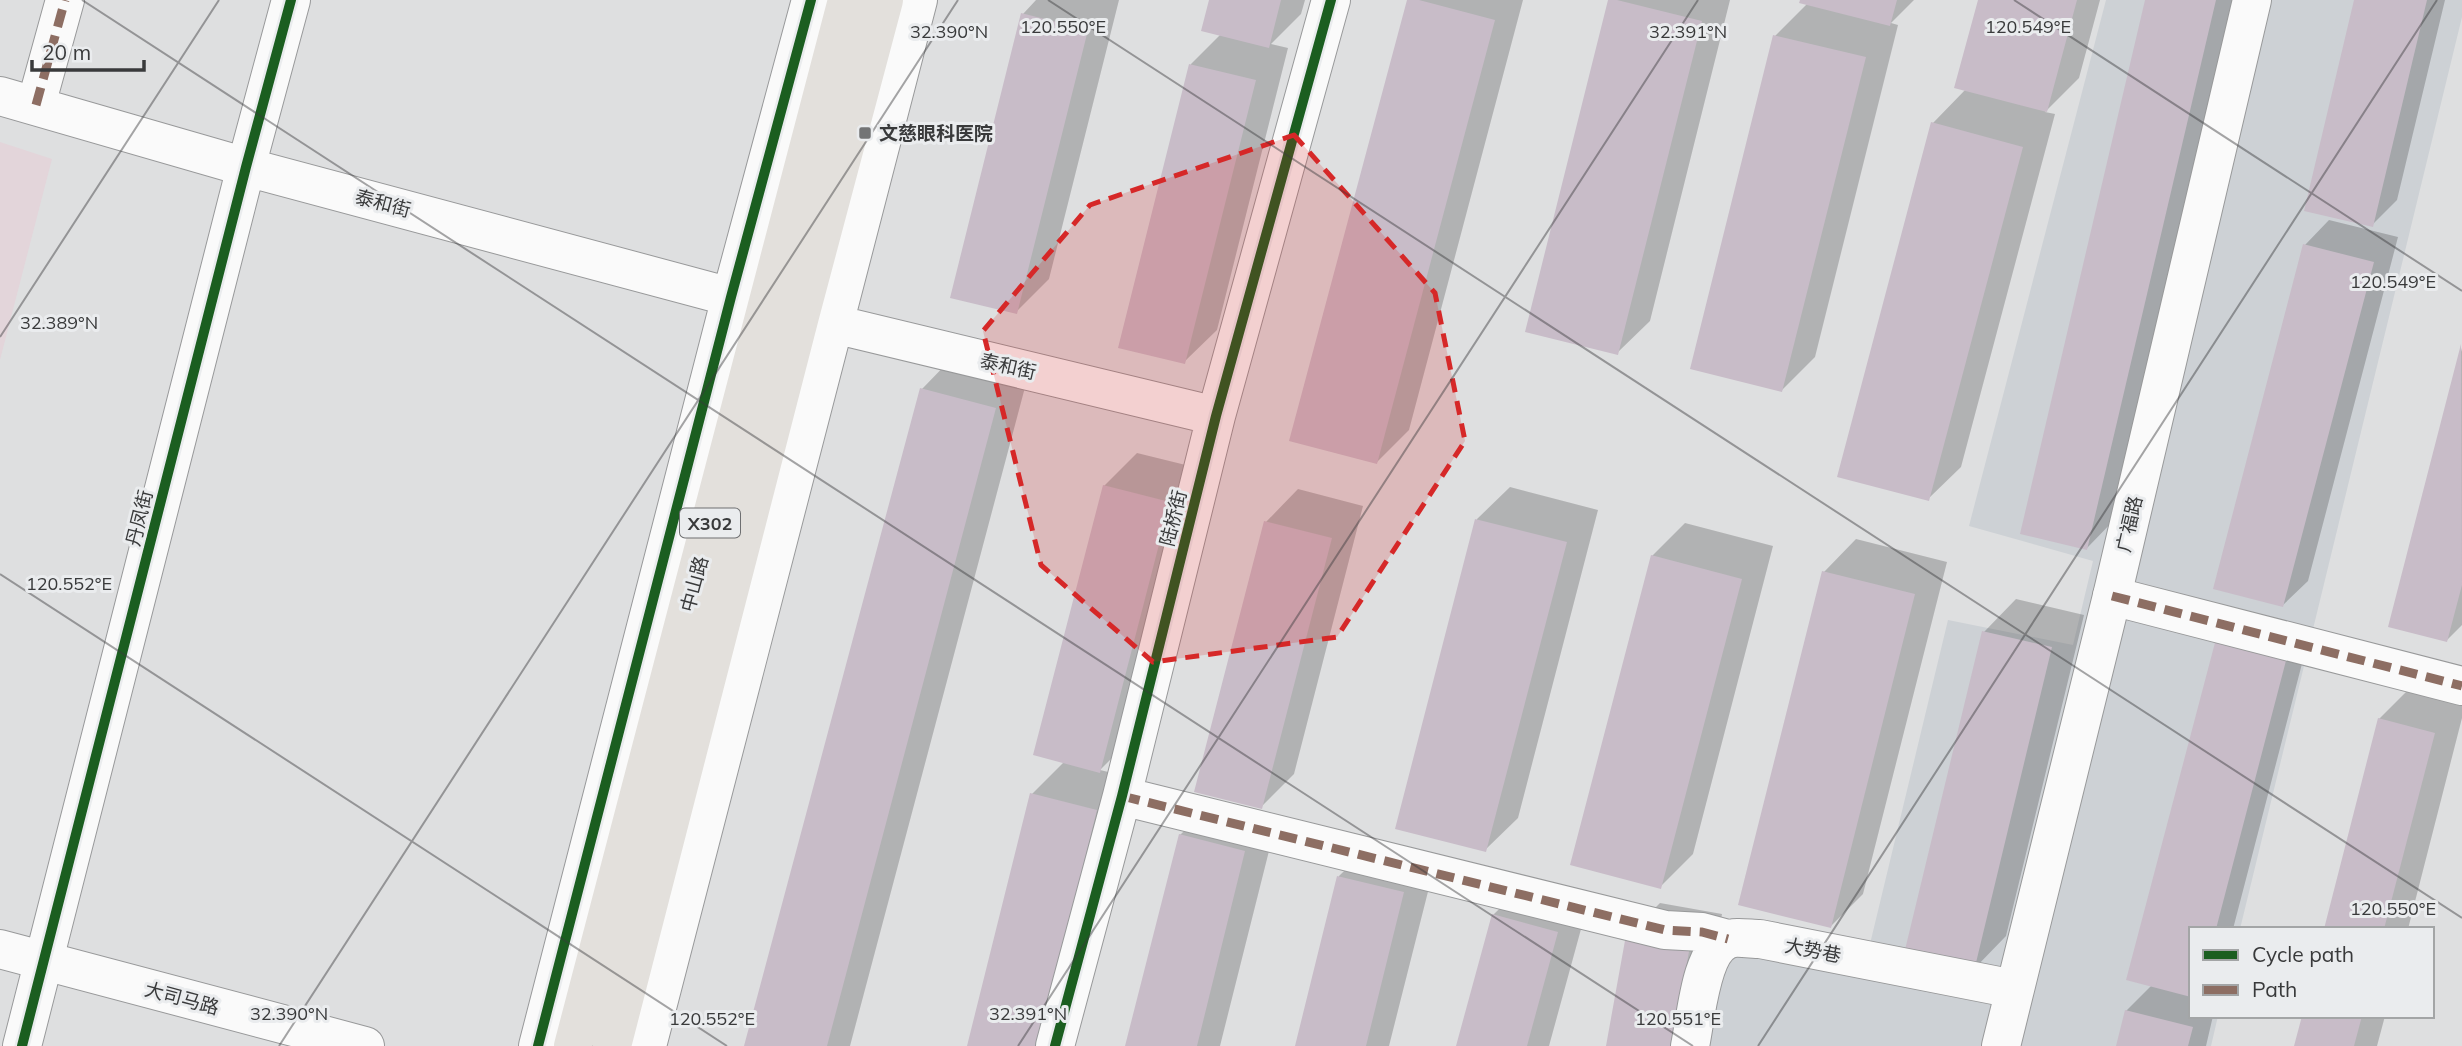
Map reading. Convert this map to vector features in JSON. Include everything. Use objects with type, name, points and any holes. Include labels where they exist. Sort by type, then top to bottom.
[{"type":"main road","name":"中山路","points":[[612,1046],[783,311],[847,0]]},
{"type":"main road","name":"中山路","points":[[573,1046],[783,311],[884,0]]},
{"type":"street","points":[[18,101],[65,0]]},
{"type":"street","name":"丹凤街","points":[[22,1046],[291,0]]},
{"type":"street","points":[[647,1046],[783,311],[811,0]]},
{"type":"street","points":[[538,1046],[783,311],[918,0]]},
{"type":"street","name":"陆桥街","points":[[1055,1046],[1122,796],[1216,415],[1332,0]]},
{"type":"street","name":"广福路","points":[[2001,1046],[2112,596],[2252,0]]},
{"type":"street","name":"泰和街","points":[[18,101],[246,167],[783,311],[1216,415]]},
{"type":"street","points":[[2112,596],[2462,685]]},
{"type":"street","name":"大势巷","points":[[1122,796],[1665,930],[1702,932],[1728,939],[1760,939],[2014,989]]},
{"type":"street","points":[[1690,1046],[1707,962],[1714,949],[1728,939]]},
{"type":"street","name":"大司马路","points":[[0,949],[365,1046]]},
{"type":"highlighted area","points":[[1294,135],[1435,293],[1465,441],[1337,637],[1153,662],[1041,565],[983,331],[1090,205]]},
{"type":"shaded area","points":[[2106,0],[2462,0],[2462,17],[2240,927],[2189,927],[2189,1018],[2218,1018],[2211,1046],[1680,1046],[1703,934],[1870,944],[1948,620],[2073,645],[2093,561],[1969,526]]},
{"type":"shaded area","points":[[0,142],[52,159],[0,360]]},
{"type":"building","points":[[1209,0],[1281,0],[1269,48],[1201,31]]},
{"type":"building","points":[[1407,0],[1419,0],[1495,20],[1377,464],[1289,441]]},
{"type":"building","points":[[1608,0],[1702,21],[1618,355],[1525,332]]},
{"type":"building","points":[[1800,0],[1897,0],[1890,26],[1799,3]]},
{"type":"building","points":[[1978,0],[2077,0],[2047,112],[1954,88]]},
{"type":"building","points":[[2145,0],[2216,0],[2087,550],[2020,534]]},
{"type":"building","points":[[2354,0],[2427,0],[2373,227],[2304,211]]},
{"type":"building","points":[[1021,13],[1088,30],[1017,314],[950,298]]},
{"type":"building","points":[[1773,35],[1866,57],[1782,392],[1690,369]]},
{"type":"building","points":[[1189,64],[1256,80],[1185,364],[1118,348]]},
{"type":"building","points":[[1931,122],[2023,147],[1929,501],[1837,477]]},
{"type":"building","points":[[2303,244],[2374,262],[2283,607],[2213,589]]},
{"type":"building","points":[[2461,344],[2462,585],[2447,642],[2388,627]]},
{"type":"building","points":[[920,388],[996,408],[827,1046],[744,1046]]},
{"type":"building","points":[[1103,485],[1170,502],[1100,773],[1033,755]]},
{"type":"building","points":[[1475,519],[1567,542],[1486,852],[1395,829]]},
{"type":"building","points":[[1264,521],[1332,538],[1262,809],[1194,792]]},
{"type":"building","points":[[1651,555],[1742,579],[1661,889],[1570,865]]},
{"type":"building","points":[[1822,571],[1915,594],[1831,928],[1738,905]]},
{"type":"building","points":[[1982,631],[2052,647],[1974,971],[1904,954]]},
{"type":"building","points":[[2217,635],[2288,653],[2217,927],[2189,927],[2189,996],[2126,980]]},
{"type":"building","points":[[2378,718],[2435,733],[2385,927],[2325,927]]},
{"type":"building","points":[[1030,793],[1097,810],[1038,1046],[967,1046]]},
{"type":"building","points":[[1179,834],[1245,851],[1197,1046],[1125,1046]]},
{"type":"building","points":[[1337,876],[1404,892],[1366,1046],[1295,1046]]},
{"type":"building","points":[[1492,914],[1558,932],[1527,1046],[1456,1046]]},
{"type":"building","points":[[1626,935],[1690,946],[1672,1046],[1606,1046]]},
{"type":"building","points":[[2125,1010],[2193,1027],[2188,1046],[2116,1046]]},
{"type":"building","points":[[2301,1018],[2361,1018],[2354,1046],[2294,1046]]},
{"type":"marked path","points":[[36,105],[65,0]]},
{"type":"marked path","points":[[2112,596],[2462,686]]},
{"type":"marked path","points":[[1122,796],[1665,930],[1702,932],[1728,939]]},
{"type":"cycle path","points":[[22,1046],[291,0]]},
{"type":"cycle path","points":[[538,1046],[731,297],[811,0]]},
{"type":"cycle path","points":[[1055,1046],[1122,796],[1216,416],[1331,0]]},
{"type":"place","name":"文慈眼科医院","points":[[865,133]]}]
